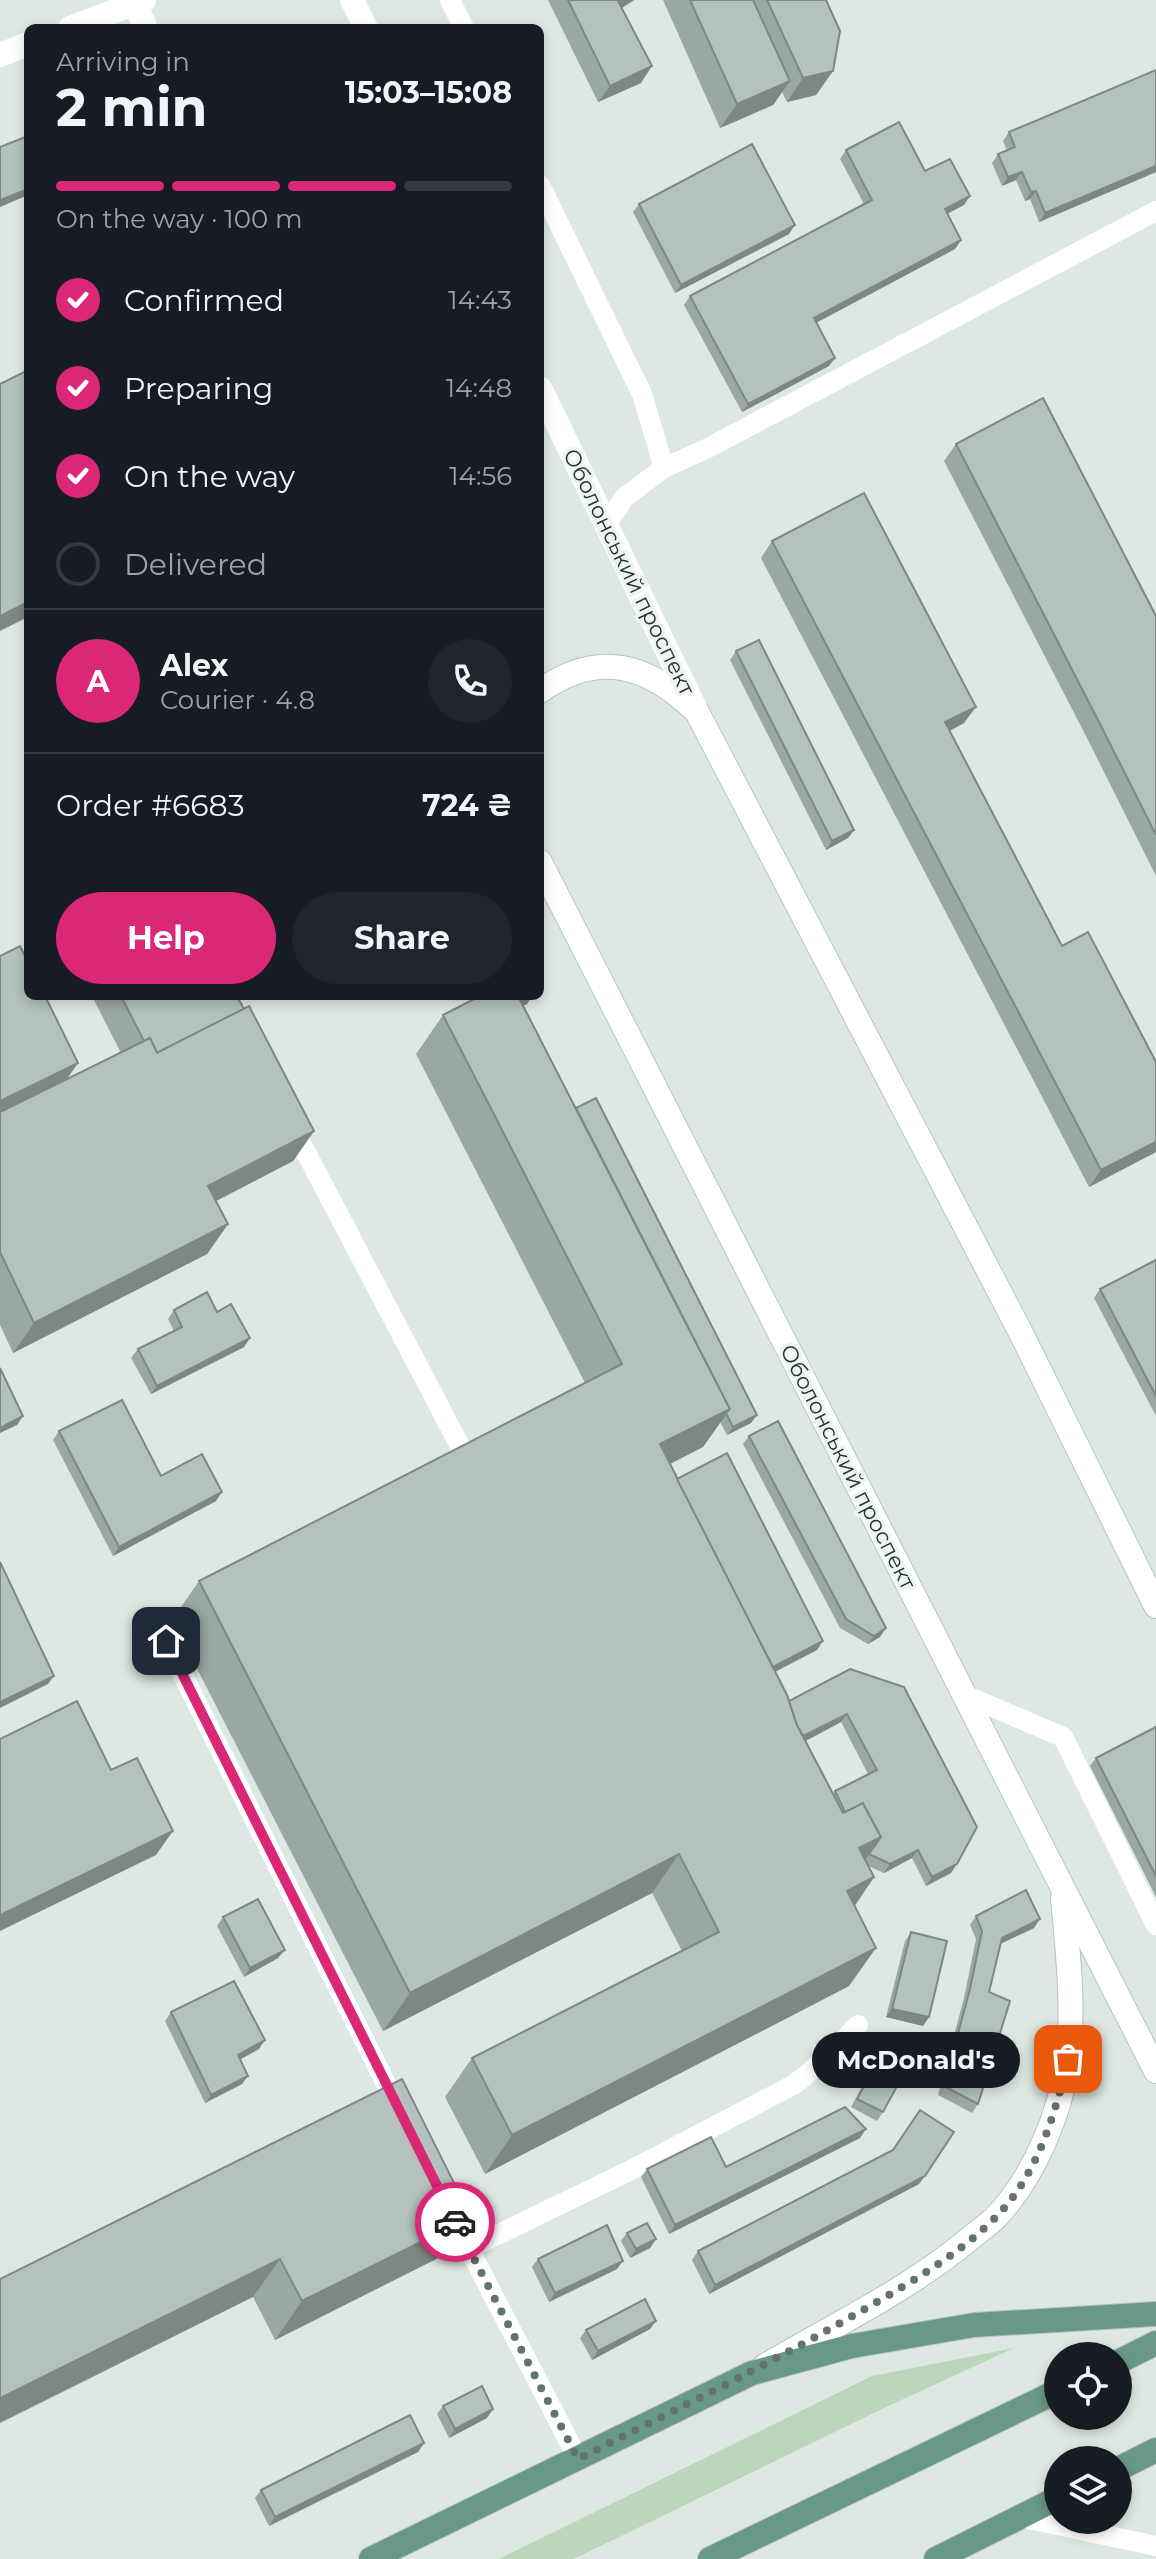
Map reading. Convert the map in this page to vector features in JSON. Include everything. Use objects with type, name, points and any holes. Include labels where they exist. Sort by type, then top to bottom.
[{"type":"main road","points":[[352,0],[364,24]]},
{"type":"main road","points":[[81,24],[139,2],[145,24]]},
{"type":"main road","points":[[0,55],[24,46]]},
{"type":"main road","name":"Оболонський проспект","points":[[544,396],[697,712],[1022,1335],[1156,1606]]},
{"type":"main road","name":"Оболонський проспект","points":[[544,689],[566,675],[594,667],[623,668],[650,676],[675,691],[697,712]]},
{"type":"main road","name":"Оболонський проспект","points":[[544,870],[1156,2071]]},
{"type":"main road","points":[[371,2559],[752,2373],[910,2283],[995,2217],[1024,2179],[1056,2109],[1068,2059],[1071,1990],[1062,1885]]},
{"type":"main road","points":[[752,2373],[852,2346],[974,2325],[1156,2314]]},
{"type":"main road","points":[[1132,2355],[1156,2343]]},
{"type":"main road","points":[[710,2559],[1044,2398]]},
{"type":"main road","points":[[1132,2462],[1156,2450]]},
{"type":"main road","points":[[936,2559],[1044,2505]]},
{"type":"lane","points":[[450,0],[462,24]]},
{"type":"lane","points":[[544,193],[642,394],[664,468]]},
{"type":"lane","points":[[606,524],[625,497],[664,468],[708,448],[1156,211]]},
{"type":"lane","points":[[282,1106],[460,1446]]},
{"type":"lane","points":[[166,1641],[405,2122]]},
{"type":"lane","points":[[967,1696],[1063,1737],[1156,1925]]},
{"type":"lane","points":[[468,2249],[629,2171],[795,2084],[858,2025]]},
{"type":"lane","points":[[440,2192],[578,2459]]},
{"type":"lane","points":[[1020,2517],[1156,2546]]},
{"type":"green space","points":[[1014,2348],[574,2559],[499,2559],[872,2376]]},
{"type":"building","points":[[568,0],[620,0],[652,66],[610,86]]},
{"type":"building","points":[[690,0],[753,0],[790,81],[737,104]]},
{"type":"building","points":[[767,0],[826,0],[840,31],[833,71],[803,78]]},
{"type":"building","points":[[1156,70],[1156,166],[1045,213],[1036,191],[1031,192],[1022,172],[1008,177],[998,154],[1015,147],[1009,132]]},
{"type":"building","points":[[899,122],[925,171],[950,159],[970,196],[945,209],[961,240],[814,318],[835,358],[748,404],[690,296],[872,200],[846,150]]},
{"type":"building","points":[[24,138],[24,191],[0,200],[0,147]]},
{"type":"building","points":[[752,144],[795,225],[681,285],[639,204]]},
{"type":"building","points":[[24,372],[24,604],[0,616],[0,384]]},
{"type":"building","points":[[1043,398],[1156,616],[1156,835],[956,444]]},
{"type":"building","points":[[864,493],[976,707],[945,722],[1062,946],[1088,932],[1156,1062],[1156,1142],[1101,1170],[772,541]]},
{"type":"building","points":[[759,640],[854,830],[832,841],[736,651]]},
{"type":"building","points":[[20,946],[24,954],[24,1000],[47,1000],[78,1063],[0,1101],[0,956]]},
{"type":"building","points":[[123,1000],[239,1000],[244,1009],[157,1053],[150,1038],[144,1041]]},
{"type":"building","points":[[472,1000],[520,1000],[730,1409],[660,1444],[843,1813],[863,1803],[881,1837],[859,1848],[874,1877],[847,1891],[876,1948],[512,2135],[472,2058],[719,1932],[679,1854],[410,1993],[199,1581],[622,1364],[443,1015]]},
{"type":"building","points":[[249,1006],[314,1131],[208,1186],[228,1224],[34,1323],[0,1252],[0,1112],[150,1038],[157,1053]]},
{"type":"building","points":[[596,1098],[757,1415],[733,1427],[726,1413],[730,1409],[576,1108]]},
{"type":"building","points":[[1156,1260],[1156,1396],[1100,1289]]},
{"type":"building","points":[[207,1292],[217,1312],[231,1304],[250,1338],[157,1386],[138,1349],[182,1327],[174,1310]]},
{"type":"building","points":[[0,1368],[23,1416],[0,1428]]},
{"type":"building","points":[[122,1400],[161,1476],[202,1454],[222,1492],[119,1547],[59,1431]]},
{"type":"building","points":[[778,1421],[886,1628],[874,1636],[846,1619],[749,1436]]},
{"type":"building","points":[[727,1453],[823,1641],[773,1667],[677,1479]]},
{"type":"building","points":[[0,1562],[54,1676],[0,1702]]},
{"type":"building","points":[[850,1669],[904,1687],[977,1827],[957,1864],[932,1877],[918,1850],[890,1864],[869,1854],[881,1837],[863,1803],[845,1812],[835,1791],[877,1770],[847,1714],[803,1736],[797,1725],[789,1701]]},
{"type":"building","points":[[77,1701],[111,1770],[137,1758],[173,1831],[0,1915],[0,1739]]},
{"type":"building","points":[[1156,1727],[1156,1876],[1096,1758]]},
{"type":"building","points":[[1026,1890],[1040,1919],[1002,1938],[989,1992],[1010,2001],[978,2104],[944,2086],[982,1931],[976,1916]]},
{"type":"building","points":[[258,1899],[285,1950],[250,1968],[223,1917]]},
{"type":"building","points":[[911,1932],[947,1941],[929,2017],[892,2009]]},
{"type":"building","points":[[234,1981],[265,2040],[238,2055],[248,2076],[211,2095],[171,2012]]},
{"type":"building","points":[[889,2040],[915,2053],[883,2112],[857,2099]]},
{"type":"building","points":[[402,2079],[471,2217],[302,2301],[280,2259],[0,2398],[0,2279]]},
{"type":"building","points":[[845,2107],[866,2129],[675,2225],[647,2169],[711,2137],[726,2167]]},
{"type":"building","points":[[920,2110],[954,2132],[925,2176],[715,2285],[698,2251],[893,2150]]},
{"type":"building","points":[[647,2223],[656,2239],[636,2249],[627,2233]]},
{"type":"building","points":[[607,2225],[623,2261],[555,2293],[538,2259]]},
{"type":"building","points":[[645,2299],[656,2321],[598,2351],[586,2330]]},
{"type":"building","points":[[482,2386],[493,2409],[455,2429],[443,2406]]},
{"type":"building","points":[[410,2415],[424,2443],[275,2517],[261,2490]]},
{"type":"way so far","points":[[455,2222],[578,2459],[752,2373],[910,2283],[954,2251],[995,2217],[1024,2179],[1056,2109],[1068,2059]]},
{"type":"place","name":"McDonald's","points":[[1068,2059]]},
{"type":"route","points":[[166,1641],[455,2222]]}]
